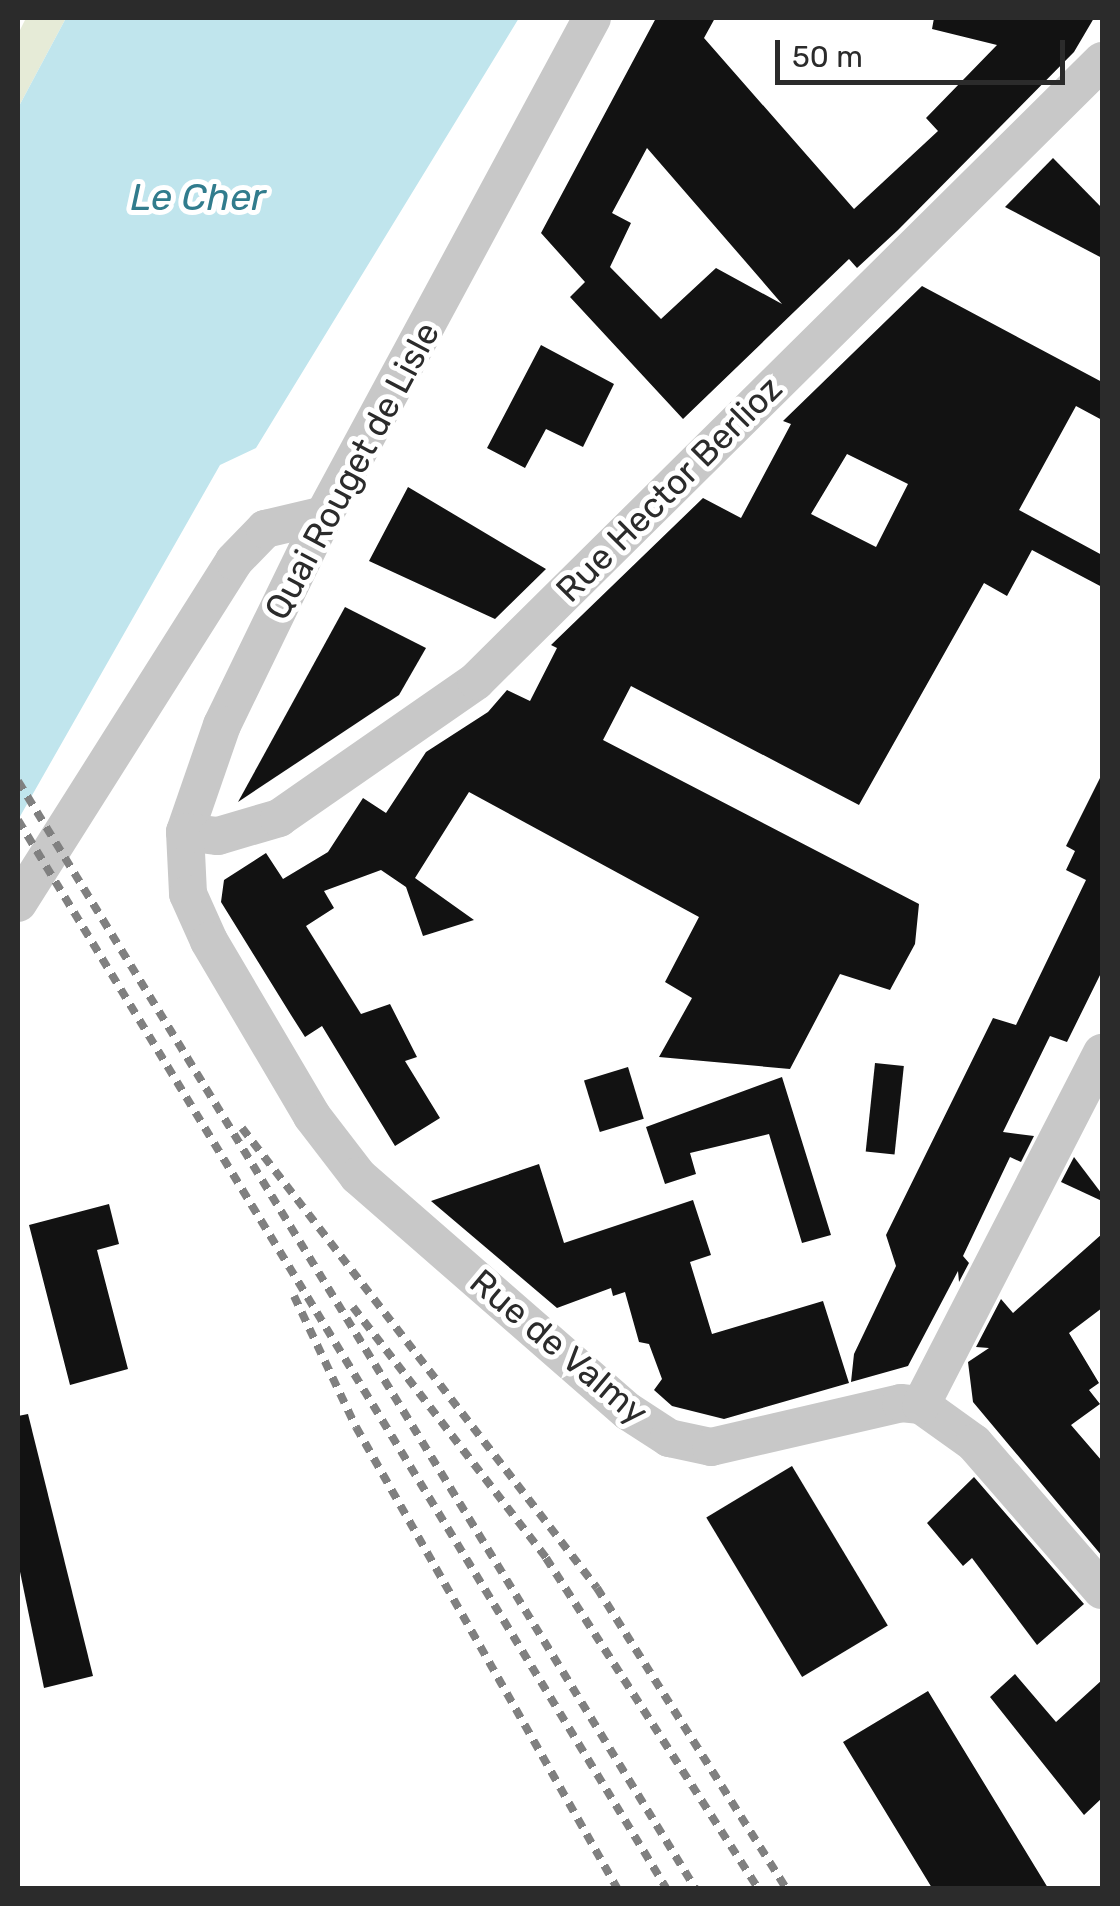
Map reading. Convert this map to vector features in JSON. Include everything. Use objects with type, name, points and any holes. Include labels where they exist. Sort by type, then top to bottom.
[{"type":"street","name":"Quai Rouget de Lisle","points":[[209,941],[188,894],[185,832],[222,725],[324,515],[592,18]]},
{"type":"street","name":"Rue Hector Berlioz","points":[[185,832],[218,836],[280,818],[476,680],[1102,61]]},
{"type":"street","points":[[18,904],[234,561],[265,529],[324,515]]},
{"type":"street","name":"Rue de Valmy","points":[[209,941],[312,1116],[358,1176],[651,1426],[691,1445],[728,1446],[901,1404],[921,1405]]},
{"type":"street","points":[[1102,1052],[921,1405],[974,1443],[1102,1590]]},
{"type":"green space","points":[[26,18],[66,18],[18,108],[18,34]]},
{"type":"water","name":"Le Cher","points":[[66,18],[519,18],[256,448],[220,465],[18,820],[18,108]]},
{"type":"building","points":[[656,18],[715,18],[704,38],[854,209],[938,131],[926,118],[997,45],[932,29],[934,18],[1094,18],[1074,52],[898,230],[857,268],[849,259],[683,419],[570,297],[585,282],[541,233]],"holes":[[[647,148],[782,304],[716,268],[661,319],[610,267],[631,223],[612,213]]]},
{"type":"building","points":[[1053,158],[1102,208],[1102,258],[1005,207]]},
{"type":"building","points":[[922,286],[1102,382],[1102,420],[1076,406],[1019,510],[1102,555],[1102,587],[1032,550],[1007,596],[984,583],[859,805],[631,686],[603,740],[919,904],[915,944],[890,990],[840,974],[790,1069],[659,1057],[692,998],[665,982],[699,917],[469,792],[415,878],[474,920],[423,936],[406,887],[381,870],[324,891],[334,908],[306,926],[361,1014],[390,1004],[417,1057],[405,1061],[440,1118],[395,1146],[322,1026],[305,1037],[221,902],[224,880],[266,853],[283,879],[328,852],[363,798],[386,813],[426,752],[488,712],[507,690],[530,701],[557,648],[551,645],[703,498],[741,518],[791,424],[783,421]],"holes":[[[847,454],[908,484],[876,547],[811,514]]]},
{"type":"building","points":[[541,345],[614,384],[583,447],[546,429],[525,468],[487,448]]},
{"type":"building","points":[[408,487],[546,569],[495,619],[369,561]]},
{"type":"building","points":[[345,607],[426,648],[399,695],[238,802]]},
{"type":"building","points":[[1102,774],[1102,971],[1067,1042],[1050,1036],[1003,1132],[1034,1136],[1021,1162],[1010,1157],[963,1256],[969,1263],[959,1282],[958,1271],[908,1366],[851,1382],[854,1354],[896,1266],[886,1235],[993,1018],[1016,1025],[1086,880],[1066,870],[1075,851],[1066,846]]},
{"type":"building","points":[[875,1063],[904,1066],[895,1155],[866,1152]]},
{"type":"building","points":[[628,1067],[644,1119],[600,1132],[584,1080]]},
{"type":"building","points":[[782,1077],[831,1235],[802,1243],[769,1134],[690,1153],[696,1174],[665,1184],[646,1127]]},
{"type":"building","points":[[1074,1157],[1102,1194],[1102,1201],[1061,1182]]},
{"type":"building","points":[[539,1164],[564,1243],[693,1200],[711,1255],[690,1262],[712,1334],[823,1301],[849,1383],[724,1419],[672,1406],[654,1390],[662,1379],[649,1344],[639,1342],[625,1292],[613,1296],[611,1288],[557,1308],[431,1201]]},
{"type":"building","points":[[109,1204],[119,1244],[97,1250],[128,1369],[70,1385],[29,1225]]},
{"type":"building","points":[[1102,1234],[1102,1308],[1069,1333],[1099,1383],[1089,1390],[1100,1404],[1071,1425],[1102,1461],[1102,1556],[973,1402],[968,1362],[989,1348],[976,1347],[1001,1299],[1013,1313]]},
{"type":"building","points":[[28,1414],[93,1676],[44,1688],[18,1562],[18,1416]]},
{"type":"building","points":[[792,1466],[888,1625],[802,1677],[706,1518]]},
{"type":"building","points":[[974,1477],[1084,1604],[1037,1645],[972,1558],[963,1566],[927,1523]]},
{"type":"building","points":[[1015,1674],[1056,1722],[1102,1680],[1102,1798],[1084,1815],[990,1697]]},
{"type":"building","points":[[928,1691],[1048,1888],[932,1888],[843,1742]]},
{"type":"railway","points":[[18,781],[695,1888]]},
{"type":"railway","points":[[18,820],[666,1888]]},
{"type":"railway","points":[[242,1128],[597,1588],[786,1888]]},
{"type":"railway","points":[[294,1296],[356,1427],[617,1888]]},
{"type":"railway","points":[[353,1307],[546,1558],[758,1888]]}]
